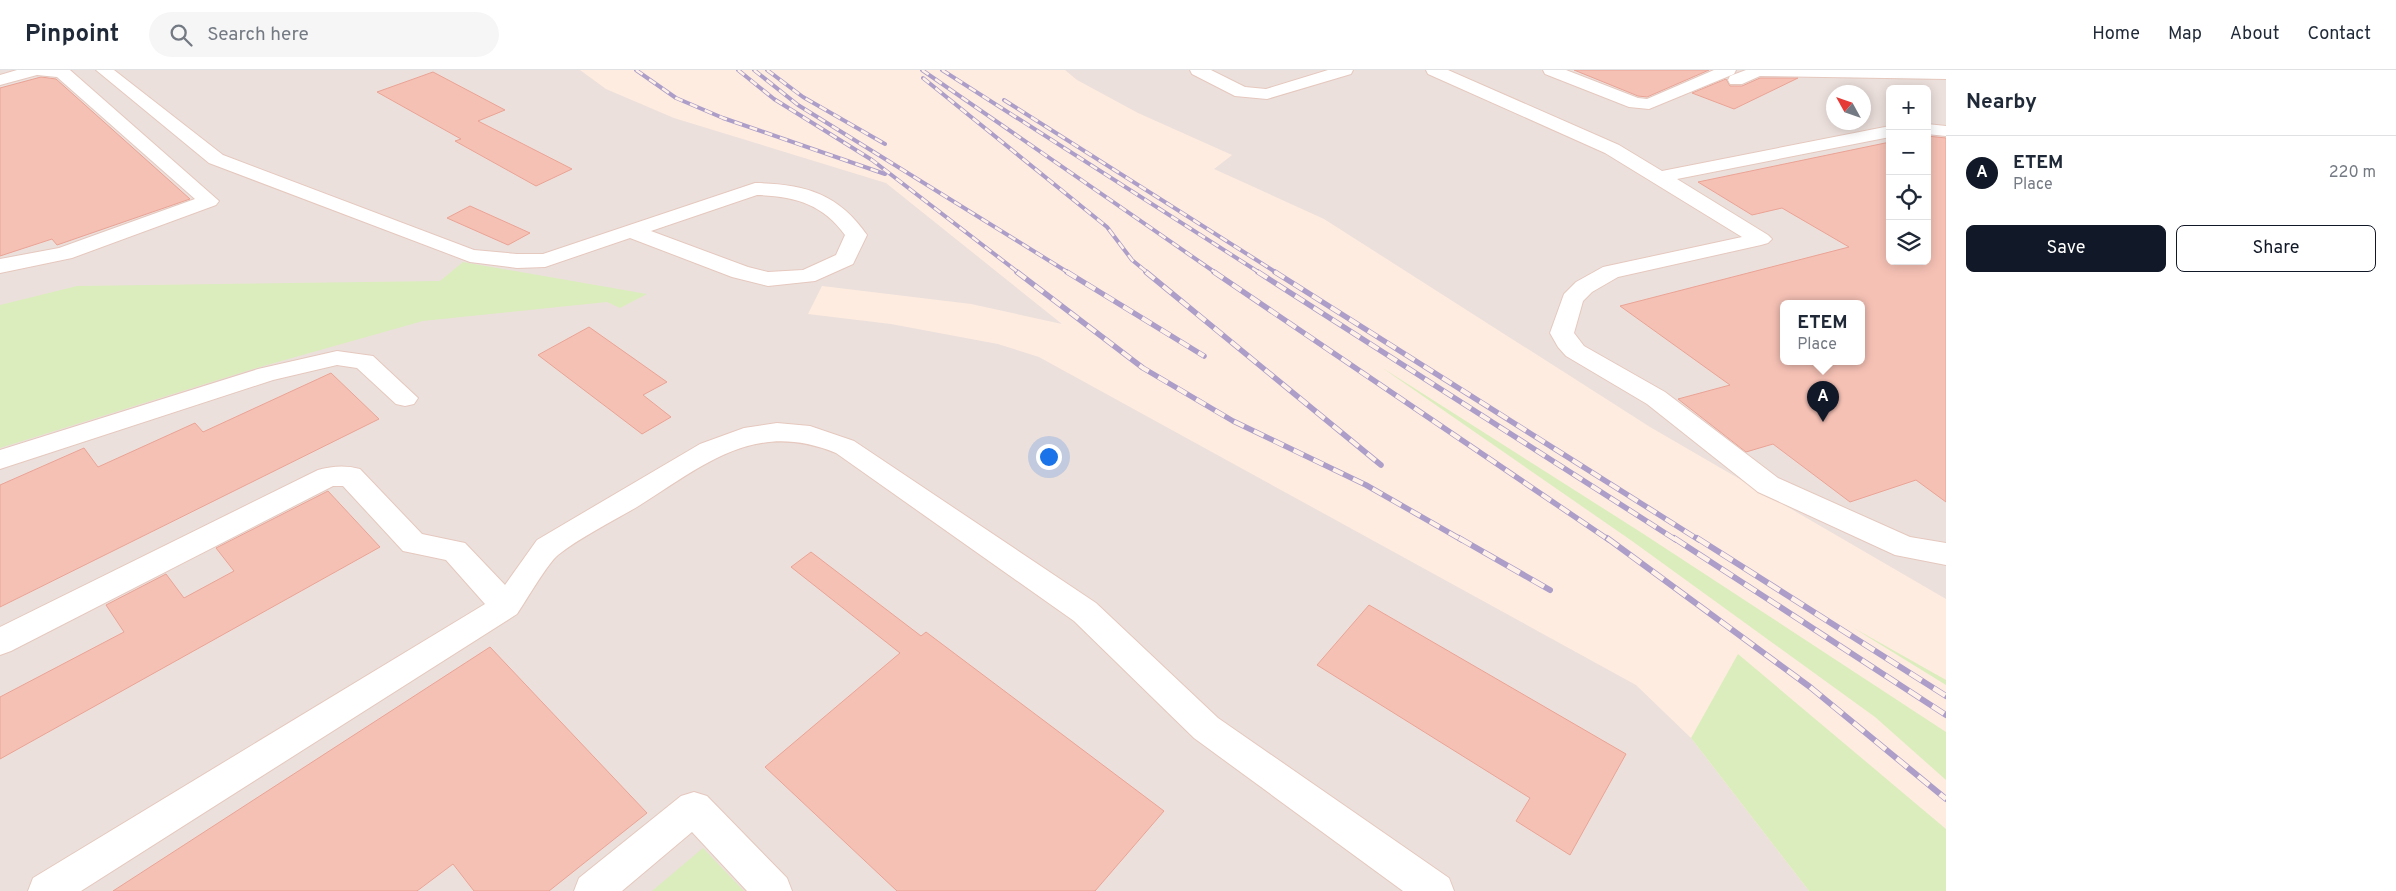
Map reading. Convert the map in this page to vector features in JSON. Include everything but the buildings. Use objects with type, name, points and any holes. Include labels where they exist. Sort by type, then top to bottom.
[{"type":"street","points":[[0,80],[36,70],[62,72],[209,200],[64,253],[0,266]]},
{"type":"street","points":[[104,70],[216,159],[470,256],[517,261],[545,260],[755,189],[785,189],[819,199],[846,219],[856,235],[845,259],[807,276],[768,278],[740,272],[631,231]]},
{"type":"street","points":[[1198,70],[1241,92],[1267,94],[1345,70]]},
{"type":"street","points":[[1434,70],[1612,149],[1760,239],[1612,272],[1584,287],[1572,299],[1562,333],[1566,342],[1575,351],[1656,398],[1768,486],[1905,547],[1946,554]]},
{"type":"street","points":[[1551,70],[1635,103],[1649,104],[1732,75],[1758,71],[1946,74]]},
{"type":"street","points":[[1931,129],[1946,131]]},
{"type":"street","points":[[1658,176],[1886,132]]},
{"type":"street","points":[[0,460],[267,374],[337,358],[364,361],[405,398]]},
{"type":"street","points":[[47,891],[506,606],[547,548],[709,450],[736,438],[765,431],[794,431],[822,436],[845,447],[1085,612],[1206,728],[1435,891]]},
{"type":"street","points":[[0,642],[328,476],[350,476],[413,543],[455,551],[506,606]]},
{"type":"street","points":[[593,891],[694,808],[773,891]]},
{"type":"shaded area","points":[[0,70],[580,70],[606,89],[674,118],[886,183],[1062,324],[971,304],[822,286],[808,314],[891,324],[998,344],[1039,357],[1636,685],[1691,738],[1809,891],[0,891]]},
{"type":"shaded area","points":[[1065,70],[1946,70],[1946,599],[1650,427],[1324,219],[1214,169],[1232,155],[1138,113],[1077,80]]},
{"type":"green space","points":[[463,262],[647,294],[620,308],[607,302],[423,321],[253,369],[0,448],[0,305],[77,286],[440,281]]},
{"type":"green space","points":[[1381,367],[1642,533],[1946,732],[1946,780],[1875,717],[1632,541]]},
{"type":"green space","points":[[1852,627],[1946,680],[1946,685]]},
{"type":"green space","points":[[1738,654],[1946,829],[1946,891],[1809,891],[1691,738]]},
{"type":"green space","points":[[703,848],[744,891],[652,891]]},
{"type":"railway","points":[[636,70],[676,98],[723,118],[885,174]]},
{"type":"railway","points":[[738,70],[774,99],[872,160],[1019,273]]},
{"type":"railway","points":[[754,70],[798,105],[1069,273]]},
{"type":"railway","points":[[767,70],[803,97],[885,144]]},
{"type":"railway","points":[[922,70],[1216,273]]},
{"type":"railway","points":[[942,70],[1260,273]]},
{"type":"railway","points":[[923,78],[1107,227],[1132,260],[1148,273]]},
{"type":"railway","points":[[1004,100],[1277,273]]},
{"type":"railway","points":[[1017,272],[1143,368],[1233,421],[1366,485],[1462,540]]},
{"type":"railway","points":[[1067,272],[1204,356]]},
{"type":"railway","points":[[1146,272],[1381,465]]},
{"type":"railway","points":[[1214,272],[1609,540]]},
{"type":"railway","points":[[1258,272],[1676,540]]},
{"type":"railway","points":[[1275,272],[1699,540]]},
{"type":"railway","points":[[1459,538],[1550,590]]},
{"type":"railway","points":[[1607,538],[1810,687],[1946,799]]},
{"type":"railway","points":[[1674,538],[1946,715]]},
{"type":"railway","points":[[1697,538],[1946,696]]},
{"type":"place","name":"ЕТЕМ","points":[[1823,422]]}]
